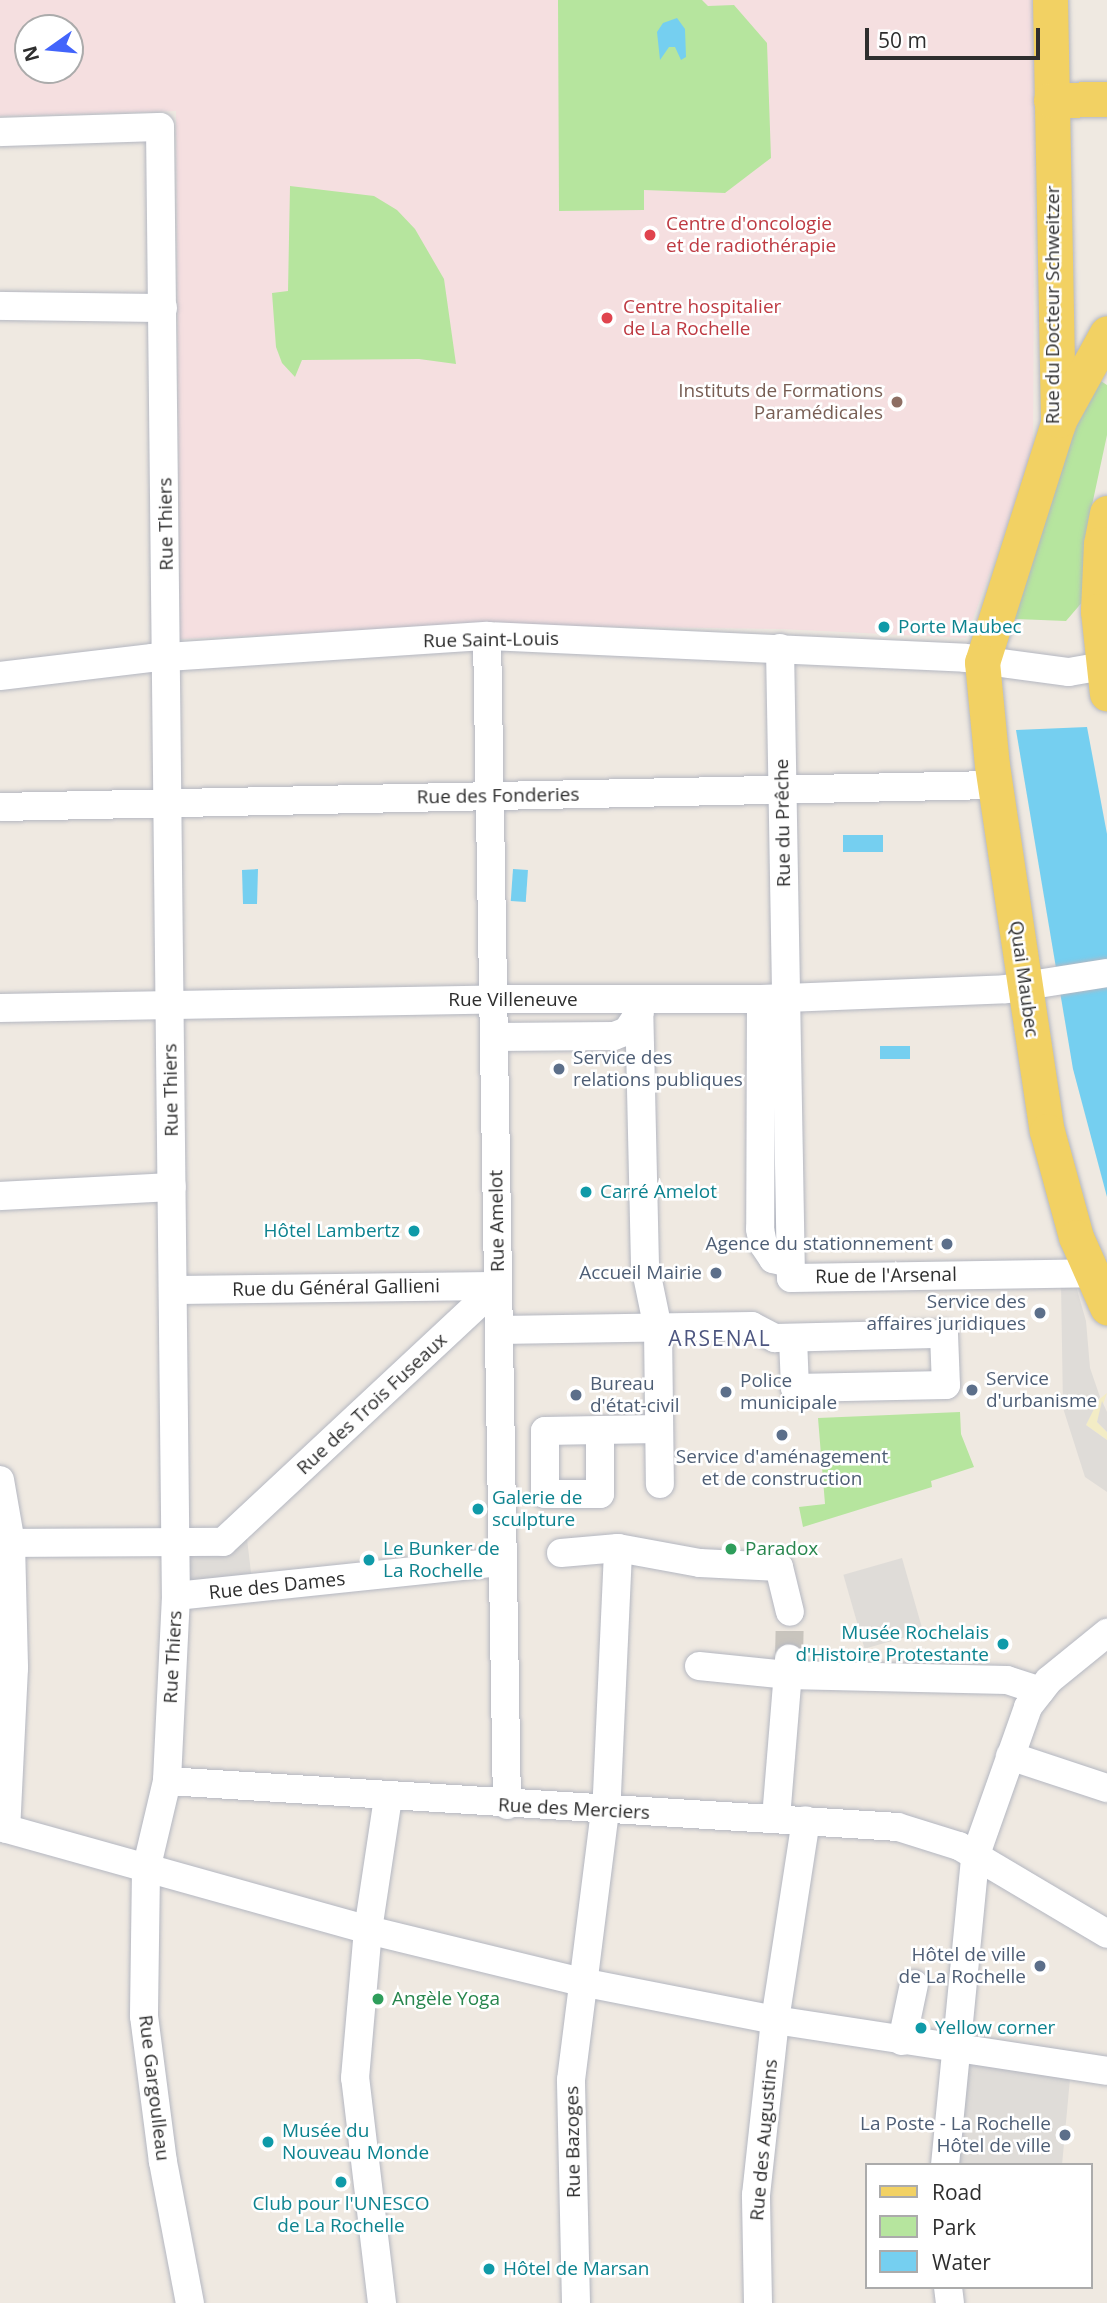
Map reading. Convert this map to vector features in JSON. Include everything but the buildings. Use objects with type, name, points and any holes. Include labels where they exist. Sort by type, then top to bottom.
[{"type":"main road","name":"Rue du Docteur Schweitzer","points":[[984,652],[1058,423],[1051,0]]},
{"type":"main road","points":[[1051,100],[1106,101]]},
{"type":"main road","points":[[1058,423],[1107,333]]},
{"type":"main road","points":[[1106,675],[1098,611],[1101,544],[1107,513]]},
{"type":"main road","name":"Quai Maubec","points":[[984,652],[995,785],[1039,985],[1046,1131],[1076,1237],[1107,1307]]},
{"type":"street","name":"Rue Thiers","points":[[0,132],[160,127],[176,1596],[167,1781],[146,1870]]},
{"type":"street","points":[[0,306],[163,308]]},
{"type":"street","name":"Rue Saint-Louis","points":[[0,676],[167,657],[487,636],[780,648],[984,652],[1069,672],[1106,675]]},
{"type":"street","name":"Rue Amelot","points":[[487,636],[507,1805]]},
{"type":"street","name":"Rue du Prêche","points":[[773,998],[782,789],[780,648]]},
{"type":"street","name":"Rue des Fonderies","points":[[0,807],[995,785]]},
{"type":"street","name":"Rue Villeneuve","points":[[0,1008],[493,999],[639,1006],[1039,985],[1107,973]]},
{"type":"street","name":"Rue de l'Arsenal","points":[[773,998],[791,1278],[1094,1273]]},
{"type":"street","points":[[494,1037],[614,1036],[627,1031],[639,1006]]},
{"type":"street","points":[[639,1006],[645,1266],[658,1329],[660,1484]]},
{"type":"street","points":[[0,1196],[172,1187]]},
{"type":"street","name":"Rue du Général Gallieni","points":[[173,1290],[498,1286]]},
{"type":"street","name":"Rue des Trois Fuseaux","points":[[11,1543],[223,1542],[498,1286]]},
{"type":"street","points":[[499,1330],[752,1326],[775,1338],[944,1334],[946,1385],[795,1388],[793,1338]]},
{"type":"street","points":[[600,1430],[600,1494],[545,1494],[545,1431],[600,1430],[659,1429]]},
{"type":"street","points":[[0,1480],[11,1543],[3,1828],[368,1930],[580,1982],[775,2020],[1107,2071]]},
{"type":"street","points":[[561,1553],[618,1548],[700,1563],[779,1567],[790,1612]]},
{"type":"street","name":"Rue Bazoges","points":[[576,2303],[571,2080],[580,1982],[605,1811],[618,1548]]},
{"type":"street","name":"Rue des Dames","points":[[176,1596],[502,1562]]},
{"type":"street","points":[[945,2163],[975,1857],[1028,1707],[1040,1691],[1107,1633]]},
{"type":"street","points":[[699,1667],[788,1667],[1007,1680],[1040,1691]]},
{"type":"street","points":[[776,1818],[788,1667]]},
{"type":"street","points":[[1010,1756],[1107,1788]]},
{"type":"street","name":"Rue des Merciers","points":[[167,1781],[388,1798],[898,1827],[959,1846],[1107,1934]]},
{"type":"street","points":[[382,2303],[355,2078],[368,1930],[388,1798]]},
{"type":"street","name":"Rue des Augustins","points":[[758,2303],[756,2195],[775,2020],[806,1820]]},
{"type":"street","name":"Rue Gargoulleau","points":[[146,1870],[144,2016],[161,2151],[190,2303]]},
{"type":"street","points":[[902,2041],[914,1984]]},
{"type":"shaded area","name":"Centre hospitalier de La Rochelle","points":[[0,0],[1035,0],[1033,454],[966,638],[781,629],[486,625],[180,639],[176,111],[0,116]]},
{"type":"shaded area","points":[[1074,1279],[1086,1321],[1090,1368],[1100,1397],[1086,1425],[1107,1440],[1107,1492],[1085,1477],[1063,1408],[1061,1283]]},
{"type":"shaded area","points":[[1102,1401],[1107,1412],[1107,1432],[1097,1422]]},
{"type":"shaded area","points":[[245,1522],[252,1581],[176,1596],[176,1541]]},
{"type":"shaded area","points":[[902,1558],[923,1632],[865,1649],[843,1575]]},
{"type":"shaded area","points":[[957,2050],[1071,2068],[1062,2163],[945,2163]]},
{"type":"green space","points":[[558,0],[702,0],[708,6],[734,5],[767,43],[771,158],[725,193],[644,190],[644,210],[559,211]]},
{"type":"green space","points":[[290,186],[374,196],[397,210],[415,229],[444,279],[456,364],[419,359],[302,360],[295,377],[282,363],[276,347],[272,293],[288,291]]},
{"type":"green space","points":[[1096,378],[1107,385],[1107,435],[1088,524],[1084,600],[1066,621],[1014,619],[1018,593],[1069,438]]},
{"type":"green space","points":[[960,1412],[961,1434],[974,1467],[931,1481],[932,1487],[803,1527],[799,1507],[825,1504],[818,1418]]},
{"type":"sand","points":[[1107,1393],[1097,1422],[1107,1432],[1107,1440],[1086,1425],[1096,1402]]},
{"type":"water","points":[[677,18],[685,29],[686,57],[681,60],[675,47],[669,47],[660,60],[657,32],[663,23]]},
{"type":"water","points":[[1087,727],[1107,834],[1107,1197],[1073,1069],[1016,730]]},
{"type":"water","points":[[843,835],[883,835],[883,852],[843,852]]},
{"type":"water","points":[[258,869],[257,904],[243,904],[242,870]]},
{"type":"water","points":[[513,869],[528,870],[526,902],[511,901]]},
{"type":"water","points":[[880,1046],[910,1046],[910,1059],[880,1059]]},
{"type":"tunnel","points":[[789,1659],[790,1612]]},
{"type":"place","name":"Centre d'oncologie et de radiothérapie","points":[[650,235]]},
{"type":"place","name":"Centre hospitalier de La Rochelle","points":[[607,318]]},
{"type":"place","name":"Instituts de Formations Paramédicales","points":[[897,402]]},
{"type":"place","name":"Porte Maubec","points":[[884,627]]},
{"type":"place","name":"Service des relations publiques","points":[[559,1069]]},
{"type":"place","name":"Carré Amelot","points":[[586,1192]]},
{"type":"place","name":"Hôtel Lambertz","points":[[414,1231]]},
{"type":"place","name":"Agence du stationnement","points":[[947,1244]]},
{"type":"place","name":"Accueil Mairie","points":[[716,1273]]},
{"type":"place","name":"Service des affaires juridiques","points":[[1040,1313]]},
{"type":"place","name":"Service d'urbanisme","points":[[972,1390]]},
{"type":"place","name":"Police municipale","points":[[726,1392]]},
{"type":"place","name":"Bureau d'état-civil","points":[[576,1395]]},
{"type":"place","name":"Service d'aménagement et de construction","points":[[782,1435]]},
{"type":"place","name":"Galerie de sculpture","points":[[478,1509]]},
{"type":"place","name":"Paradox","points":[[731,1549]]},
{"type":"place","name":"Le Bunker de La Rochelle","points":[[369,1560]]},
{"type":"place","name":"Musée Rochelais d'Histoire Protestante","points":[[1003,1644]]},
{"type":"place","name":"Hôtel de ville de La Rochelle","points":[[1040,1966]]},
{"type":"place","name":"Angèle Yoga","points":[[378,1999]]},
{"type":"place","name":"Yellow corner","points":[[921,2028]]},
{"type":"place","name":"La Poste - La Rochelle Hôtel de ville","points":[[1065,2135]]},
{"type":"place","name":"Musée du Nouveau Monde","points":[[268,2142]]},
{"type":"place","name":"Club pour l'UNESCO de La Rochelle","points":[[341,2182]]},
{"type":"place","name":"Hôtel de Marsan","points":[[489,2269]]},
{"type":"district","name":"ARSENAL","points":[[720,1338]]}]
